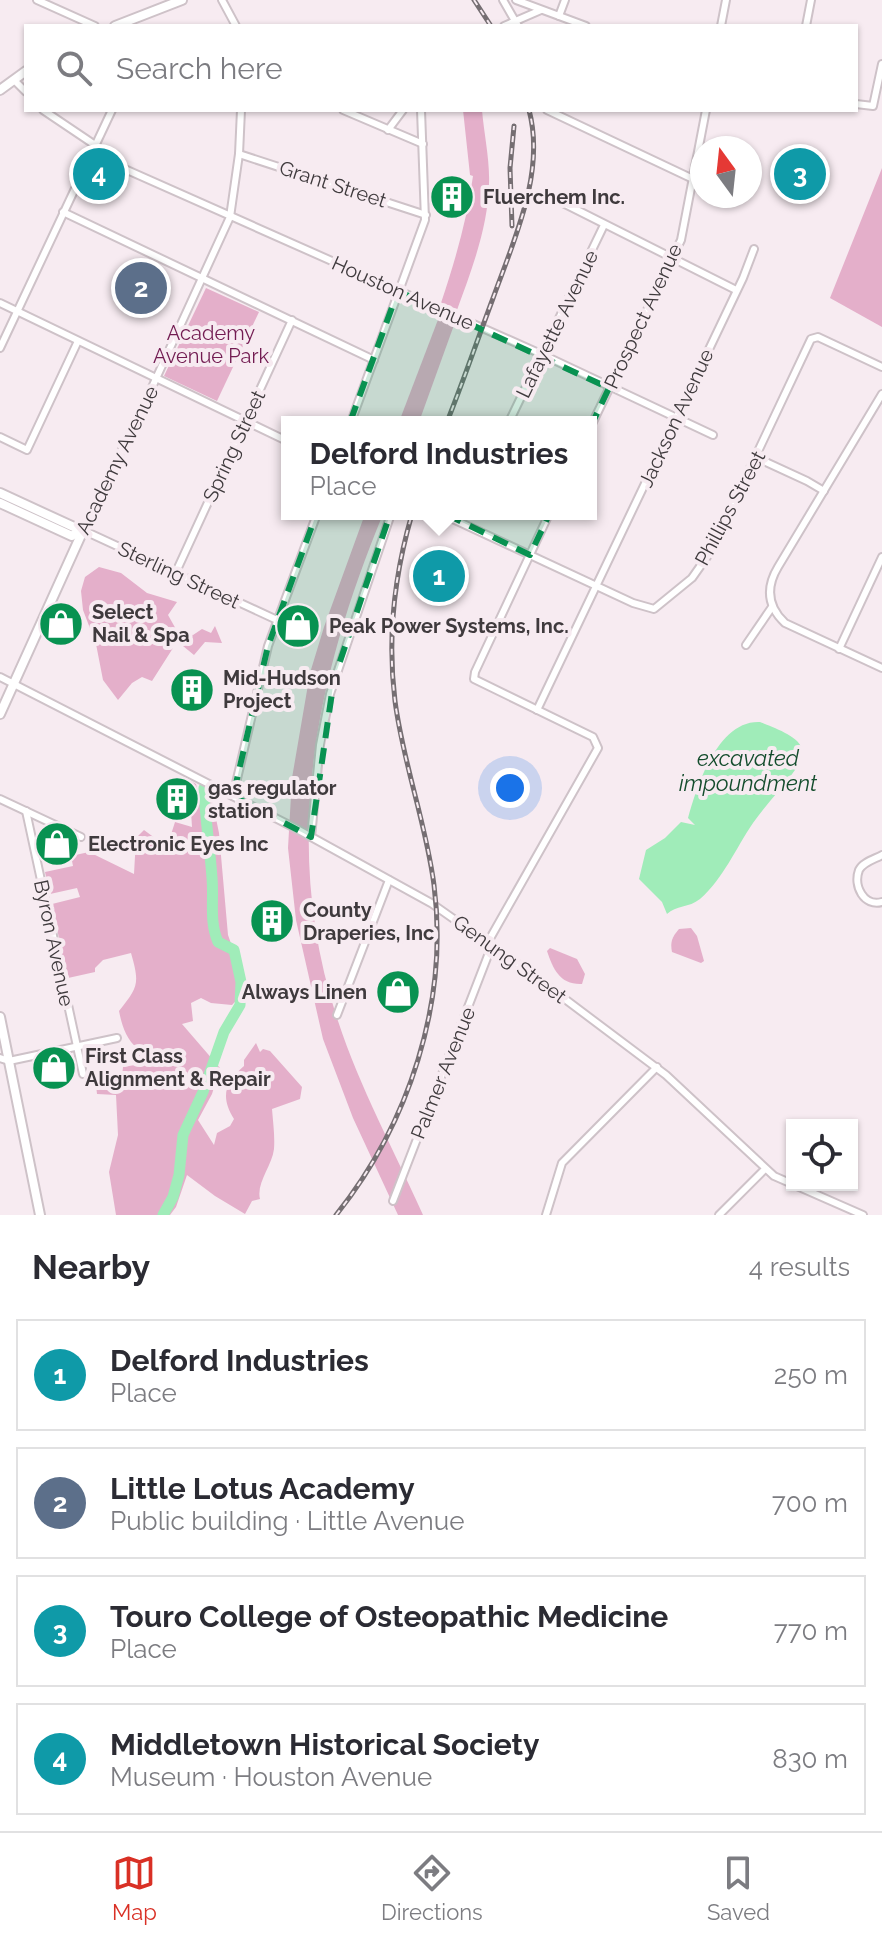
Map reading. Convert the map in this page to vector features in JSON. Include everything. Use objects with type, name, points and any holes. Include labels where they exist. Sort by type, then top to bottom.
[{"type":"main road","points":[[120,24],[182,0]]},
{"type":"main road","points":[[0,90],[24,72]]},
{"type":"main road","points":[[0,493],[76,528],[79,534],[72,536],[0,503]]},
{"type":"main road","name":"Academy Avenue","points":[[0,714],[79,534]]},
{"type":"main road","points":[[0,1017],[5,1060],[40,1215]]},
{"type":"street","points":[[37,0],[91,24]]},
{"type":"street","points":[[222,0],[235,24]]},
{"type":"street","points":[[503,0],[516,23],[541,10]]},
{"type":"street","points":[[516,0],[581,24]]},
{"type":"street","points":[[559,16],[565,0]]},
{"type":"street","points":[[721,24],[726,0]]},
{"type":"street","points":[[806,24],[811,0]]},
{"type":"street","points":[[142,15],[144,24]]},
{"type":"street","points":[[858,105],[871,108],[874,104],[882,64]]},
{"type":"street","points":[[14,80],[24,90]]},
{"type":"street","points":[[46,112],[95,145]]},
{"type":"street","points":[[0,348],[111,112]]},
{"type":"street","name":"Academy Avenue","points":[[79,534],[156,379],[230,217],[239,154],[241,112]]},
{"type":"street","points":[[348,112],[423,144]]},
{"type":"street","points":[[388,130],[402,112]]},
{"type":"street","points":[[353,416],[426,215],[421,112]]},
{"type":"street","points":[[551,112],[690,178]]},
{"type":"street","name":"Prospect Avenue","points":[[701,136],[706,112]]},
{"type":"street","name":"Houston Avenue","points":[[91,154],[541,354],[713,435]]},
{"type":"street","name":"Grant Street","points":[[239,154],[426,215]]},
{"type":"street","name":"Prospect Avenue","points":[[596,416],[681,240],[690,194]]},
{"type":"street","points":[[559,201],[736,290]]},
{"type":"street","points":[[63,212],[374,360]]},
{"type":"street","name":"Lafayette Avenue","points":[[512,416],[604,225]]},
{"type":"street","name":"Jackson Avenue","points":[[537,710],[754,249]]},
{"type":"street","points":[[0,303],[281,438]]},
{"type":"street","name":"Spring Street","points":[[176,572],[292,320]]},
{"type":"street","name":"Phillips Street","points":[[454,520],[654,609],[703,565],[815,337],[882,367]]},
{"type":"street","points":[[0,437],[27,450],[78,341]]},
{"type":"street","points":[[882,394],[773,575],[769,591],[772,607],[791,627],[882,668]]},
{"type":"street","points":[[757,458],[824,491]]},
{"type":"street","points":[[233,796],[268,646],[315,520]]},
{"type":"street","points":[[311,837],[320,745],[330,694],[389,520]]},
{"type":"street","points":[[462,524],[464,520]]},
{"type":"street","points":[[490,944],[597,751],[598,743],[593,737],[474,679],[546,520]]},
{"type":"street","name":"Sterling Street","points":[[79,534],[89,533],[277,620]]},
{"type":"street","points":[[839,649],[882,557]]},
{"type":"street","points":[[746,645],[772,607]]},
{"type":"street","name":"Genung Street","points":[[0,677],[233,796],[431,903],[657,1067],[765,1169],[793,1186],[863,1215]]},
{"type":"street","points":[[0,799],[81,837]]},
{"type":"street","name":"Byron Avenue","points":[[26,811],[83,1074]]},
{"type":"street","points":[[882,855],[860,868],[858,876],[861,893],[870,903],[882,902]]},
{"type":"street","points":[[337,1015],[389,880]]},
{"type":"street","name":"Palmer Avenue","points":[[393,1201],[490,944]]},
{"type":"street","points":[[5,1060],[117,1038]]},
{"type":"street","points":[[546,1215],[562,1163],[657,1067]]},
{"type":"street","points":[[719,1215],[765,1169]]},
{"type":"highlighted area","points":[[398,291],[609,388],[530,555],[398,491],[334,679],[311,837],[233,796],[268,646]]},
{"type":"green space","points":[[463,112],[482,112],[488,156],[488,200],[482,232],[457,310],[441,303],[460,240],[473,176],[470,175]]},
{"type":"green space","points":[[882,168],[882,327],[830,298]]},
{"type":"green space","name":"Academy Avenue Park","points":[[206,288],[259,312],[217,401],[164,376]]},
{"type":"green space","points":[[439,317],[454,325],[421,416],[401,416]]},
{"type":"green space","points":[[363,520],[381,520],[339,638],[324,701],[313,764],[309,828],[311,892],[320,956],[338,1021],[367,1095],[423,1215],[398,1215],[353,1118],[323,1039],[296,920],[288,848],[292,778],[310,673]]},
{"type":"green space","points":[[99,567],[121,573],[147,593],[177,602],[168,615],[177,631],[193,635],[202,629],[211,633],[215,626],[222,643],[205,642],[194,655],[172,637],[168,641],[173,648],[152,681],[142,677],[132,683],[118,700],[103,680],[96,644],[83,610],[81,591],[85,577]]},
{"type":"green space","points":[[189,780],[196,784],[201,804],[204,797],[212,799],[219,833],[228,935],[247,989],[232,1005],[211,1003],[201,998],[191,1003],[193,1021],[182,1024],[220,1068],[212,1094],[198,1120],[214,1145],[217,1133],[230,1126],[234,1119],[226,1097],[229,1084],[244,1066],[244,1060],[256,1043],[260,1052],[263,1049],[270,1051],[302,1087],[300,1099],[272,1109],[273,1155],[260,1187],[260,1199],[252,1201],[245,1214],[187,1175],[170,1215],[116,1215],[109,1172],[118,1135],[116,1095],[97,1094],[95,1076],[122,1076],[123,1067],[135,1065],[138,1049],[125,1032],[119,1011],[134,990],[136,972],[131,953],[103,960],[95,972],[68,978],[65,968],[62,968],[52,904],[80,897],[77,888],[50,894],[45,872],[73,866],[71,856],[89,852],[134,874],[136,838],[144,830],[167,847],[175,822],[192,827]]},
{"type":"green space","points":[[691,928],[697,936],[704,961],[701,963],[672,952],[671,942],[679,929]]},
{"type":"green space","points":[[550,948],[577,959],[585,974],[582,984],[568,982],[558,975],[547,951]]},
{"type":"water","name":"excavated impoundment","points":[[760,722],[799,743],[801,752],[796,768],[763,809],[708,891],[696,902],[667,914],[662,902],[639,879],[646,850],[665,838],[681,822],[695,825],[688,818],[712,757],[732,732],[745,724]]},
{"type":"waterway","points":[[163,1215],[173,1197],[179,1175],[183,1135],[203,1092],[224,1032],[240,1005],[241,982],[234,950],[218,942],[214,926],[204,788]]},
{"type":"railway","points":[[474,0],[490,24]]},
{"type":"railway","points":[[449,416],[525,207],[533,158],[529,112]]},
{"type":"railway","points":[[512,226],[510,168],[514,126]]},
{"type":"railway","points":[[336,1215],[384,1142],[403,1101],[429,1017],[435,973],[437,929],[434,885],[399,724],[393,677],[394,607],[411,520]]},
{"type":"place","name":"Middletown Historical Society","points":[[99,174]]},
{"type":"place","name":"Touro College of Osteopathic Medicine","points":[[800,174]]},
{"type":"place","name":"Fluerchem Inc.","points":[[452,197]]},
{"type":"place","name":"Little Lotus Academy","points":[[141,288]]},
{"type":"place","name":"Delford Industries","points":[[439,576]]},
{"type":"place","name":"Select Nail & Spa","points":[[61,624]]},
{"type":"place","name":"Peak Power Systems, Inc.","points":[[298,626]]},
{"type":"place","name":"Mid-Hudson Project","points":[[192,690]]},
{"type":"place","name":"gas regulator station","points":[[177,799]]},
{"type":"place","name":"Electronic Eyes Inc","points":[[57,844]]},
{"type":"place","name":"County Draperies, Inc","points":[[272,921]]},
{"type":"place","name":"Always Linen","points":[[398,992]]},
{"type":"place","name":"First Class Alignment & Repair","points":[[54,1068]]}]
